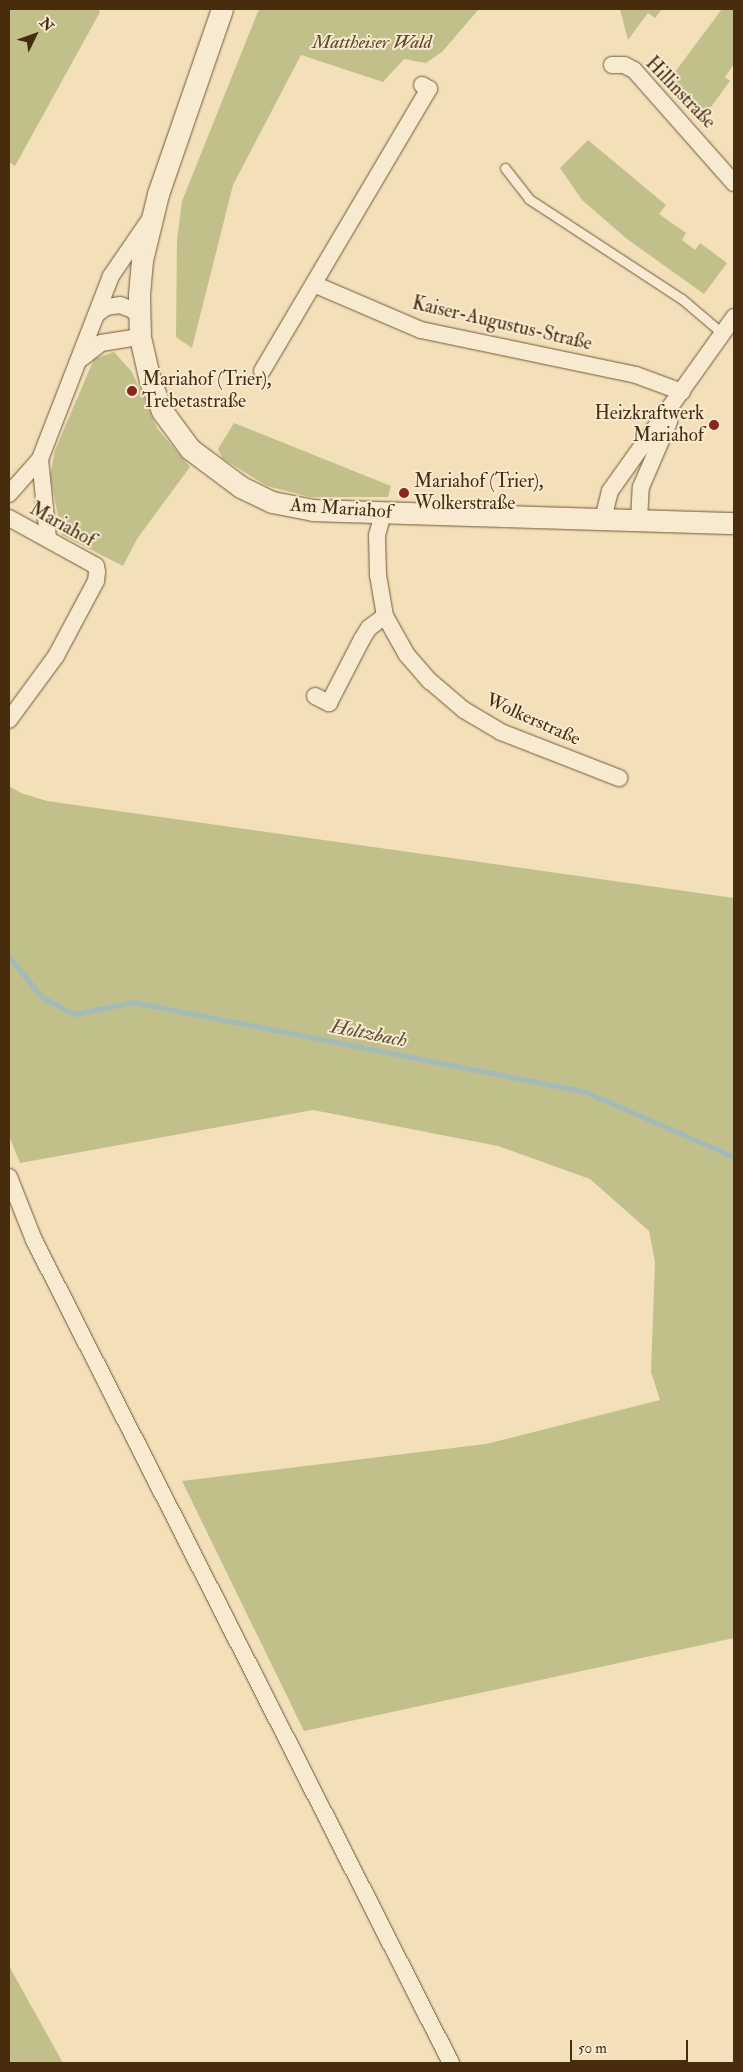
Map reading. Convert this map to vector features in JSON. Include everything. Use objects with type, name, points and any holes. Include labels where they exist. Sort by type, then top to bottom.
[{"type":"street","name":"Am Mariahof","points":[[222,9],[172,149],[152,216],[142,260],[140,327],[150,381],[162,411],[190,449],[229,480],[265,499],[290,506],[382,513],[734,523]]},
{"type":"street","name":"Hillinstraße","points":[[612,65],[624,65],[634,70],[734,182]]},
{"type":"street","points":[[262,371],[316,285],[429,89],[422,85]]},
{"type":"street","points":[[9,494],[40,459],[81,359],[111,276],[152,216]]},
{"type":"street","name":"Kaiser-Augustus-Straße","points":[[316,285],[421,330],[636,375],[682,392]]},
{"type":"street","points":[[81,359],[101,342],[140,327],[133,310],[120,305],[106,307],[97,314]]},
{"type":"street","points":[[602,519],[610,491],[734,317]]},
{"type":"street","points":[[639,520],[641,488],[682,392]]},
{"type":"street","points":[[40,459],[48,538]]},
{"type":"street","name":"Wolkerstraße","points":[[382,513],[377,535],[378,575],[385,616],[407,655],[440,691],[464,710],[501,732],[619,778]]},
{"type":"street","name":"Mariahof","points":[[9,518],[96,566],[96,581],[56,656],[9,720]]},
{"type":"street","points":[[315,696],[330,703],[362,638],[369,628],[385,616]]},
{"type":"street","points":[[9,1177],[34,1240],[451,2063]]},
{"type":"lane","points":[[505,168],[529,199],[682,299],[722,333]]},
{"type":"green space","points":[[9,9],[98,9],[100,12],[15,166],[9,162]]},
{"type":"green space","name":"Mattheiser Wald","points":[[259,9],[479,9],[442,52],[426,63],[404,59],[383,82],[301,55],[233,185],[192,348],[176,337],[177,240],[182,201]]},
{"type":"green space","points":[[620,9],[662,9],[655,18],[648,13],[628,40]]},
{"type":"green space","points":[[722,9],[734,9],[734,64],[725,77],[730,81],[700,122],[666,84]]},
{"type":"green space","points":[[588,140],[666,205],[659,214],[686,233],[682,240],[695,250],[700,243],[727,263],[704,294],[627,239],[582,200],[560,168]]},
{"type":"green space","points":[[114,352],[132,372],[157,428],[190,467],[137,539],[123,566],[62,535],[50,476],[55,450],[94,359]]},
{"type":"green space","points":[[234,423],[391,486],[388,497],[310,497],[267,486],[222,458],[218,449]]},
{"type":"green space","points":[[9,786],[21,793],[47,801],[734,898],[734,1638],[304,1731],[182,1481],[486,1444],[660,1400],[651,1372],[655,1262],[649,1231],[590,1179],[498,1146],[313,1110],[20,1163],[9,1136]]},
{"type":"green space","points":[[9,1966],[63,2063],[9,2063]]},
{"type":"waterway","name":"Holtzbach","points":[[9,957],[42,997],[74,1014],[133,1002],[586,1092],[734,1157]]},
{"type":"place","name":"Mariahof (Trier), Trebetastraße","points":[[132,391]]},
{"type":"place","name":"Heizkraftwerk Mariahof","points":[[714,425]]},
{"type":"place","name":"Mariahof (Trier), Wolkerstraße","points":[[404,493]]}]
